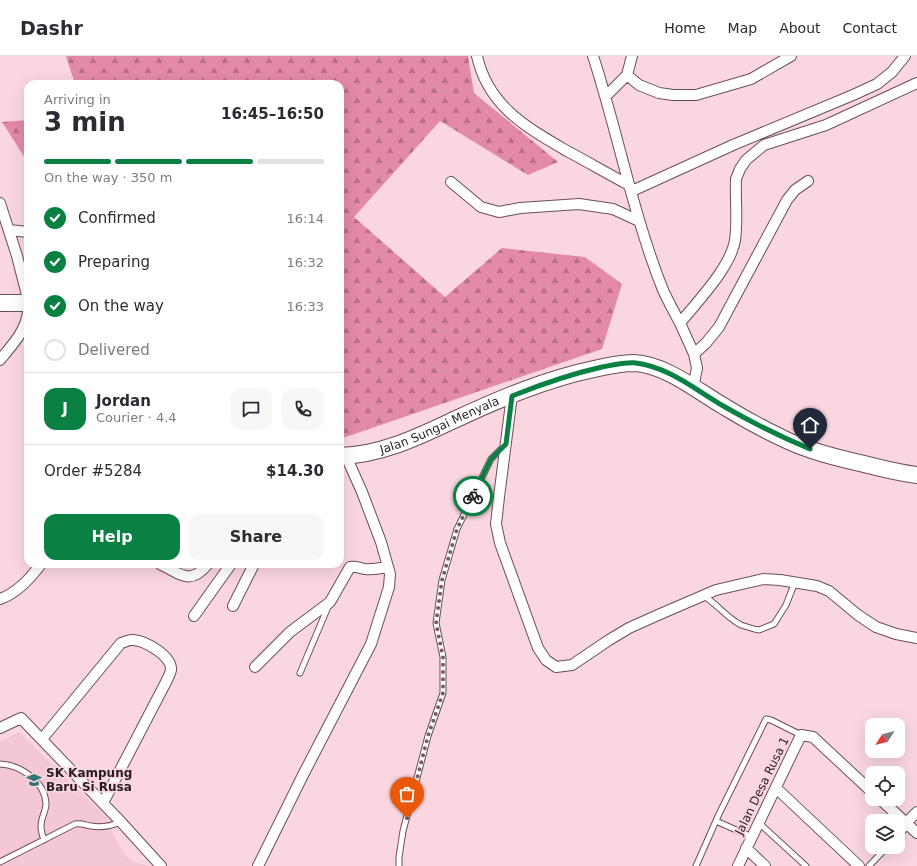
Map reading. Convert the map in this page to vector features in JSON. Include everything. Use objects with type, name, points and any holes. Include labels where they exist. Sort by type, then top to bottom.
[{"type":"main road","points":[[0,303],[24,303]]},
{"type":"main road","name":"Jalan Sungai Menyala","points":[[344,456],[364,455],[393,447],[485,406],[555,379],[574,373],[613,365],[635,363],[654,367],[675,377],[726,408],[781,438],[842,459],[903,474],[917,475]]},
{"type":"street","points":[[477,56],[486,82],[495,96],[511,115],[533,131],[631,188]]},
{"type":"street","points":[[593,56],[606,96],[639,221],[664,291],[694,354],[697,368],[693,388]]},
{"type":"street","points":[[606,96],[627,75],[632,56]]},
{"type":"street","points":[[627,75],[639,85],[660,92],[674,95],[696,95],[751,79],[791,56]]},
{"type":"street","points":[[631,188],[853,96],[877,84],[892,72],[905,56]]},
{"type":"street","points":[[680,323],[729,258],[735,241],[736,179],[746,160],[764,145],[826,125],[917,83]]},
{"type":"street","points":[[694,354],[706,343],[719,327],[786,200],[795,190],[808,181]]},
{"type":"street","points":[[451,182],[481,207],[499,212],[520,208],[579,204],[613,209],[639,221]]},
{"type":"street","points":[[0,203],[24,284]]},
{"type":"street","points":[[9,230],[24,232]]},
{"type":"street","points":[[0,360],[18,337],[24,326]]},
{"type":"street","points":[[512,396],[496,524],[500,543],[538,648],[546,660],[556,667],[572,665],[629,628],[716,590],[763,579],[818,586],[830,591],[858,615],[876,626],[896,634],[917,638]]},
{"type":"street","points":[[258,866],[371,644],[389,587],[390,574],[362,492],[344,458]]},
{"type":"street","points":[[255,667],[290,632],[330,602],[341,580],[350,567],[355,566],[365,569],[375,569],[388,567]]},
{"type":"street","points":[[0,599],[16,590],[30,578],[38,568]]},
{"type":"street","points":[[168,568],[183,575],[192,577],[200,573],[204,568]]},
{"type":"street","points":[[194,616],[228,568]]},
{"type":"street","points":[[233,606],[252,568]]},
{"type":"street","points":[[42,739],[121,643],[132,639],[161,652],[169,660],[171,670],[169,676],[103,803]]},
{"type":"street","points":[[0,728],[21,718],[161,866]]},
{"type":"street","name":"Jalan Desa Rusa 1","points":[[738,866],[801,735],[813,737],[865,785]]},
{"type":"street","points":[[776,788],[859,866]]},
{"type":"street","points":[[888,806],[917,834]]},
{"type":"street","points":[[907,824],[917,812]]},
{"type":"street","points":[[746,848],[766,866]]},
{"type":"lane","points":[[399,866],[403,832],[428,736],[443,693],[443,657],[436,623],[442,580],[457,529],[491,459],[506,444]]},
{"type":"lane","points":[[703,596],[714,602],[741,624],[759,630],[774,624],[786,605],[795,582]]},
{"type":"lane","points":[[300,673],[330,602]]},
{"type":"lane","points":[[696,866],[716,820],[766,719],[801,735]]},
{"type":"lane","points":[[0,764],[9,764],[18,768],[35,779],[42,789],[46,804],[40,823],[40,830],[44,840]]},
{"type":"lane","points":[[716,820],[752,837]]},
{"type":"lane","points":[[0,862],[75,824],[82,823],[90,826],[110,827],[121,822]]},
{"type":"lane","points":[[759,823],[806,866]]},
{"type":"lane","points":[[869,866],[880,854]]},
{"type":"shaded area","name":"SK Kampung Baru Si Rusa","points":[[19,732],[106,817],[115,838],[126,856],[134,862],[150,866],[0,866],[0,742]]},
{"type":"green space","points":[[66,56],[468,56],[474,93],[558,162],[528,175],[440,121],[354,217],[445,297],[502,248],[585,257],[622,284],[602,349],[344,438],[344,80],[74,80]]},
{"type":"green space","points":[[24,120],[24,156],[2,122]]},
{"type":"way so far","points":[[407,818],[428,736],[443,693],[443,657],[436,623],[442,580],[457,529],[473,496]]},
{"type":"place","name":"SK Kampung Baru Si Rusa","points":[[34,780]]},
{"type":"route","points":[[473,496],[491,459],[506,444],[512,396],[574,373],[613,365],[635,363],[654,367],[675,377],[726,408],[781,438],[810,449]]}]
